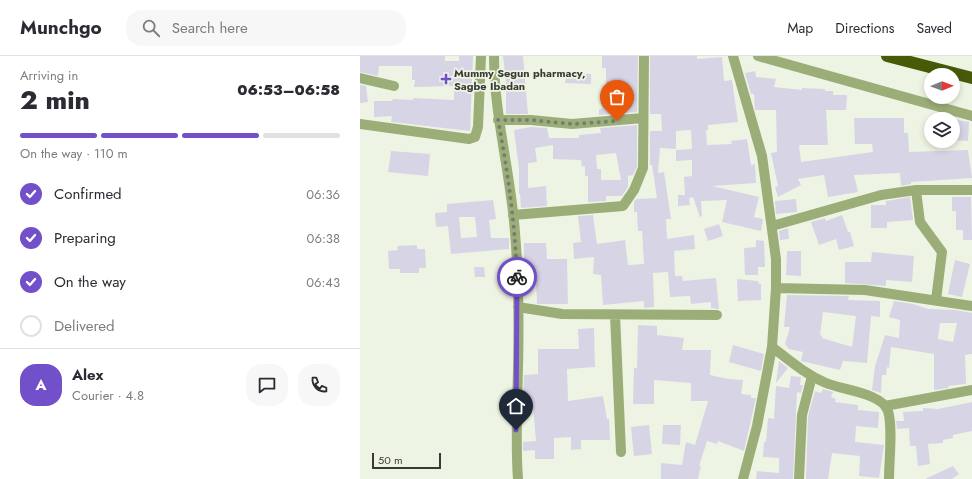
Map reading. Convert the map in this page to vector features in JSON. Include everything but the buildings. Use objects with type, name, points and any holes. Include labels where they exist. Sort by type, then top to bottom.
[{"type":"highway","points":[[887,56],[972,78]]},
{"type":"street","points":[[360,124],[469,139],[475,137],[478,127],[481,56]]},
{"type":"street","points":[[494,56],[498,120],[513,215],[518,307],[516,430],[518,479]]},
{"type":"street","points":[[513,215],[623,206],[634,190],[643,168],[644,56]]},
{"type":"street","points":[[733,56],[762,156],[776,259],[776,288],[772,347],[757,426],[743,479]]},
{"type":"street","points":[[758,56],[972,116]]},
{"type":"street","points":[[360,78],[394,86]]},
{"type":"street","points":[[498,120],[531,120],[572,124],[643,118]]},
{"type":"street","points":[[772,226],[881,195],[916,190],[972,190]]},
{"type":"street","points":[[916,190],[920,222],[942,252],[936,300]]},
{"type":"street","points":[[776,288],[848,289],[972,306]]},
{"type":"street","points":[[518,307],[562,314],[718,315]]},
{"type":"street","points":[[615,315],[621,452]]},
{"type":"street","points":[[772,347],[799,369],[812,376],[827,383],[871,396],[882,402],[888,410],[890,420],[889,479]]},
{"type":"street","points":[[799,479],[802,415],[812,376]]},
{"type":"street","points":[[885,406],[972,390]]},
{"type":"way so far","points":[[517,277],[511,193],[498,120],[523,119],[572,124],[591,124],[617,121]]},
{"type":"place","name":"Mummy Segun pharmacy, Sagbe Ibadan","points":[[446,79]]},
{"type":"route","points":[[516,430],[518,404],[517,277]]}]
